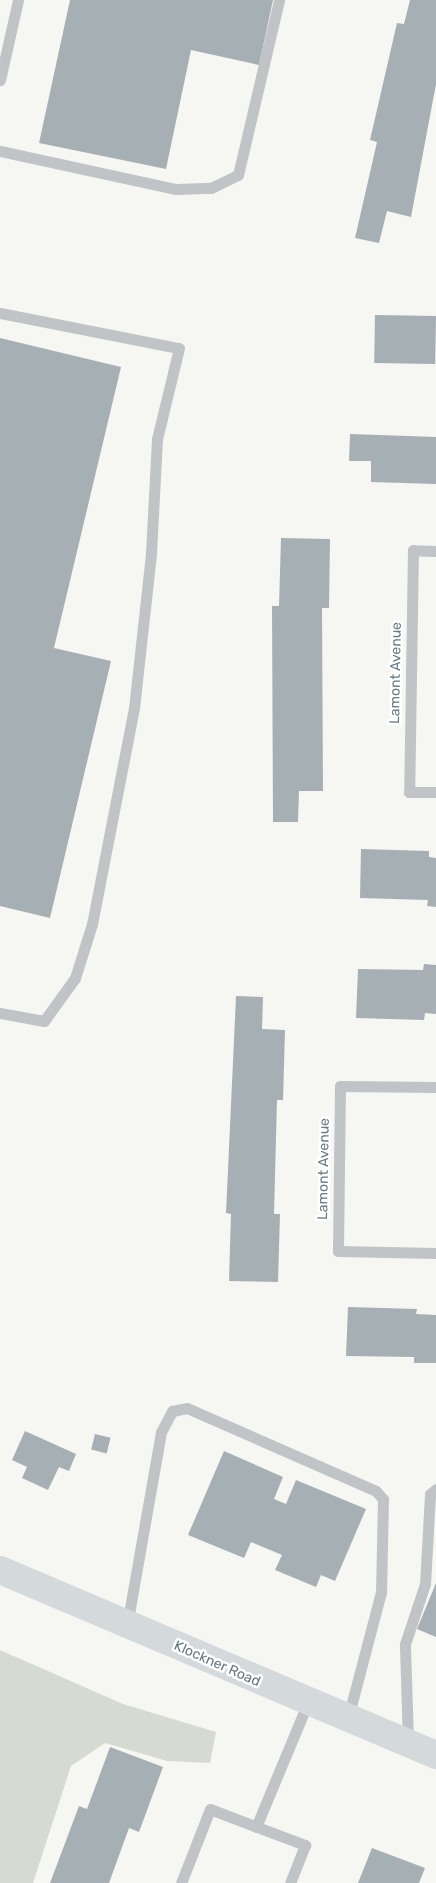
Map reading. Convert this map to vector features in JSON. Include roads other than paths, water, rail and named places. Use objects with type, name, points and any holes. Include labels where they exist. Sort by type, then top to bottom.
[{"type":"main road","name":"Klockner Road","points":[[0,1570],[348,1720],[436,1754]]},
{"type":"lane","points":[[0,80],[2,58],[18,0]]},
{"type":"lane","points":[[0,151],[176,189],[211,188],[238,175],[279,0]]},
{"type":"lane","points":[[0,313],[179,348],[157,439],[151,554],[134,708],[92,924],[75,978],[44,1021],[0,1013]]},
{"type":"lane","name":"Lamont Avenue","points":[[436,551],[413,550],[409,792],[436,792]]},
{"type":"lane","name":"Lamont Avenue","points":[[436,1087],[340,1086],[338,1250],[436,1253]]},
{"type":"lane","points":[[127,1624],[161,1432],[172,1411],[187,1408],[376,1491],[383,1499],[379,1607],[348,1720]]},
{"type":"lane","points":[[408,1744],[405,1644],[425,1584],[430,1494],[436,1489]]},
{"type":"lane","points":[[256,1827],[308,1702]]},
{"type":"lane","points":[[181,1883],[210,1809],[305,1845],[290,1883]]}]
